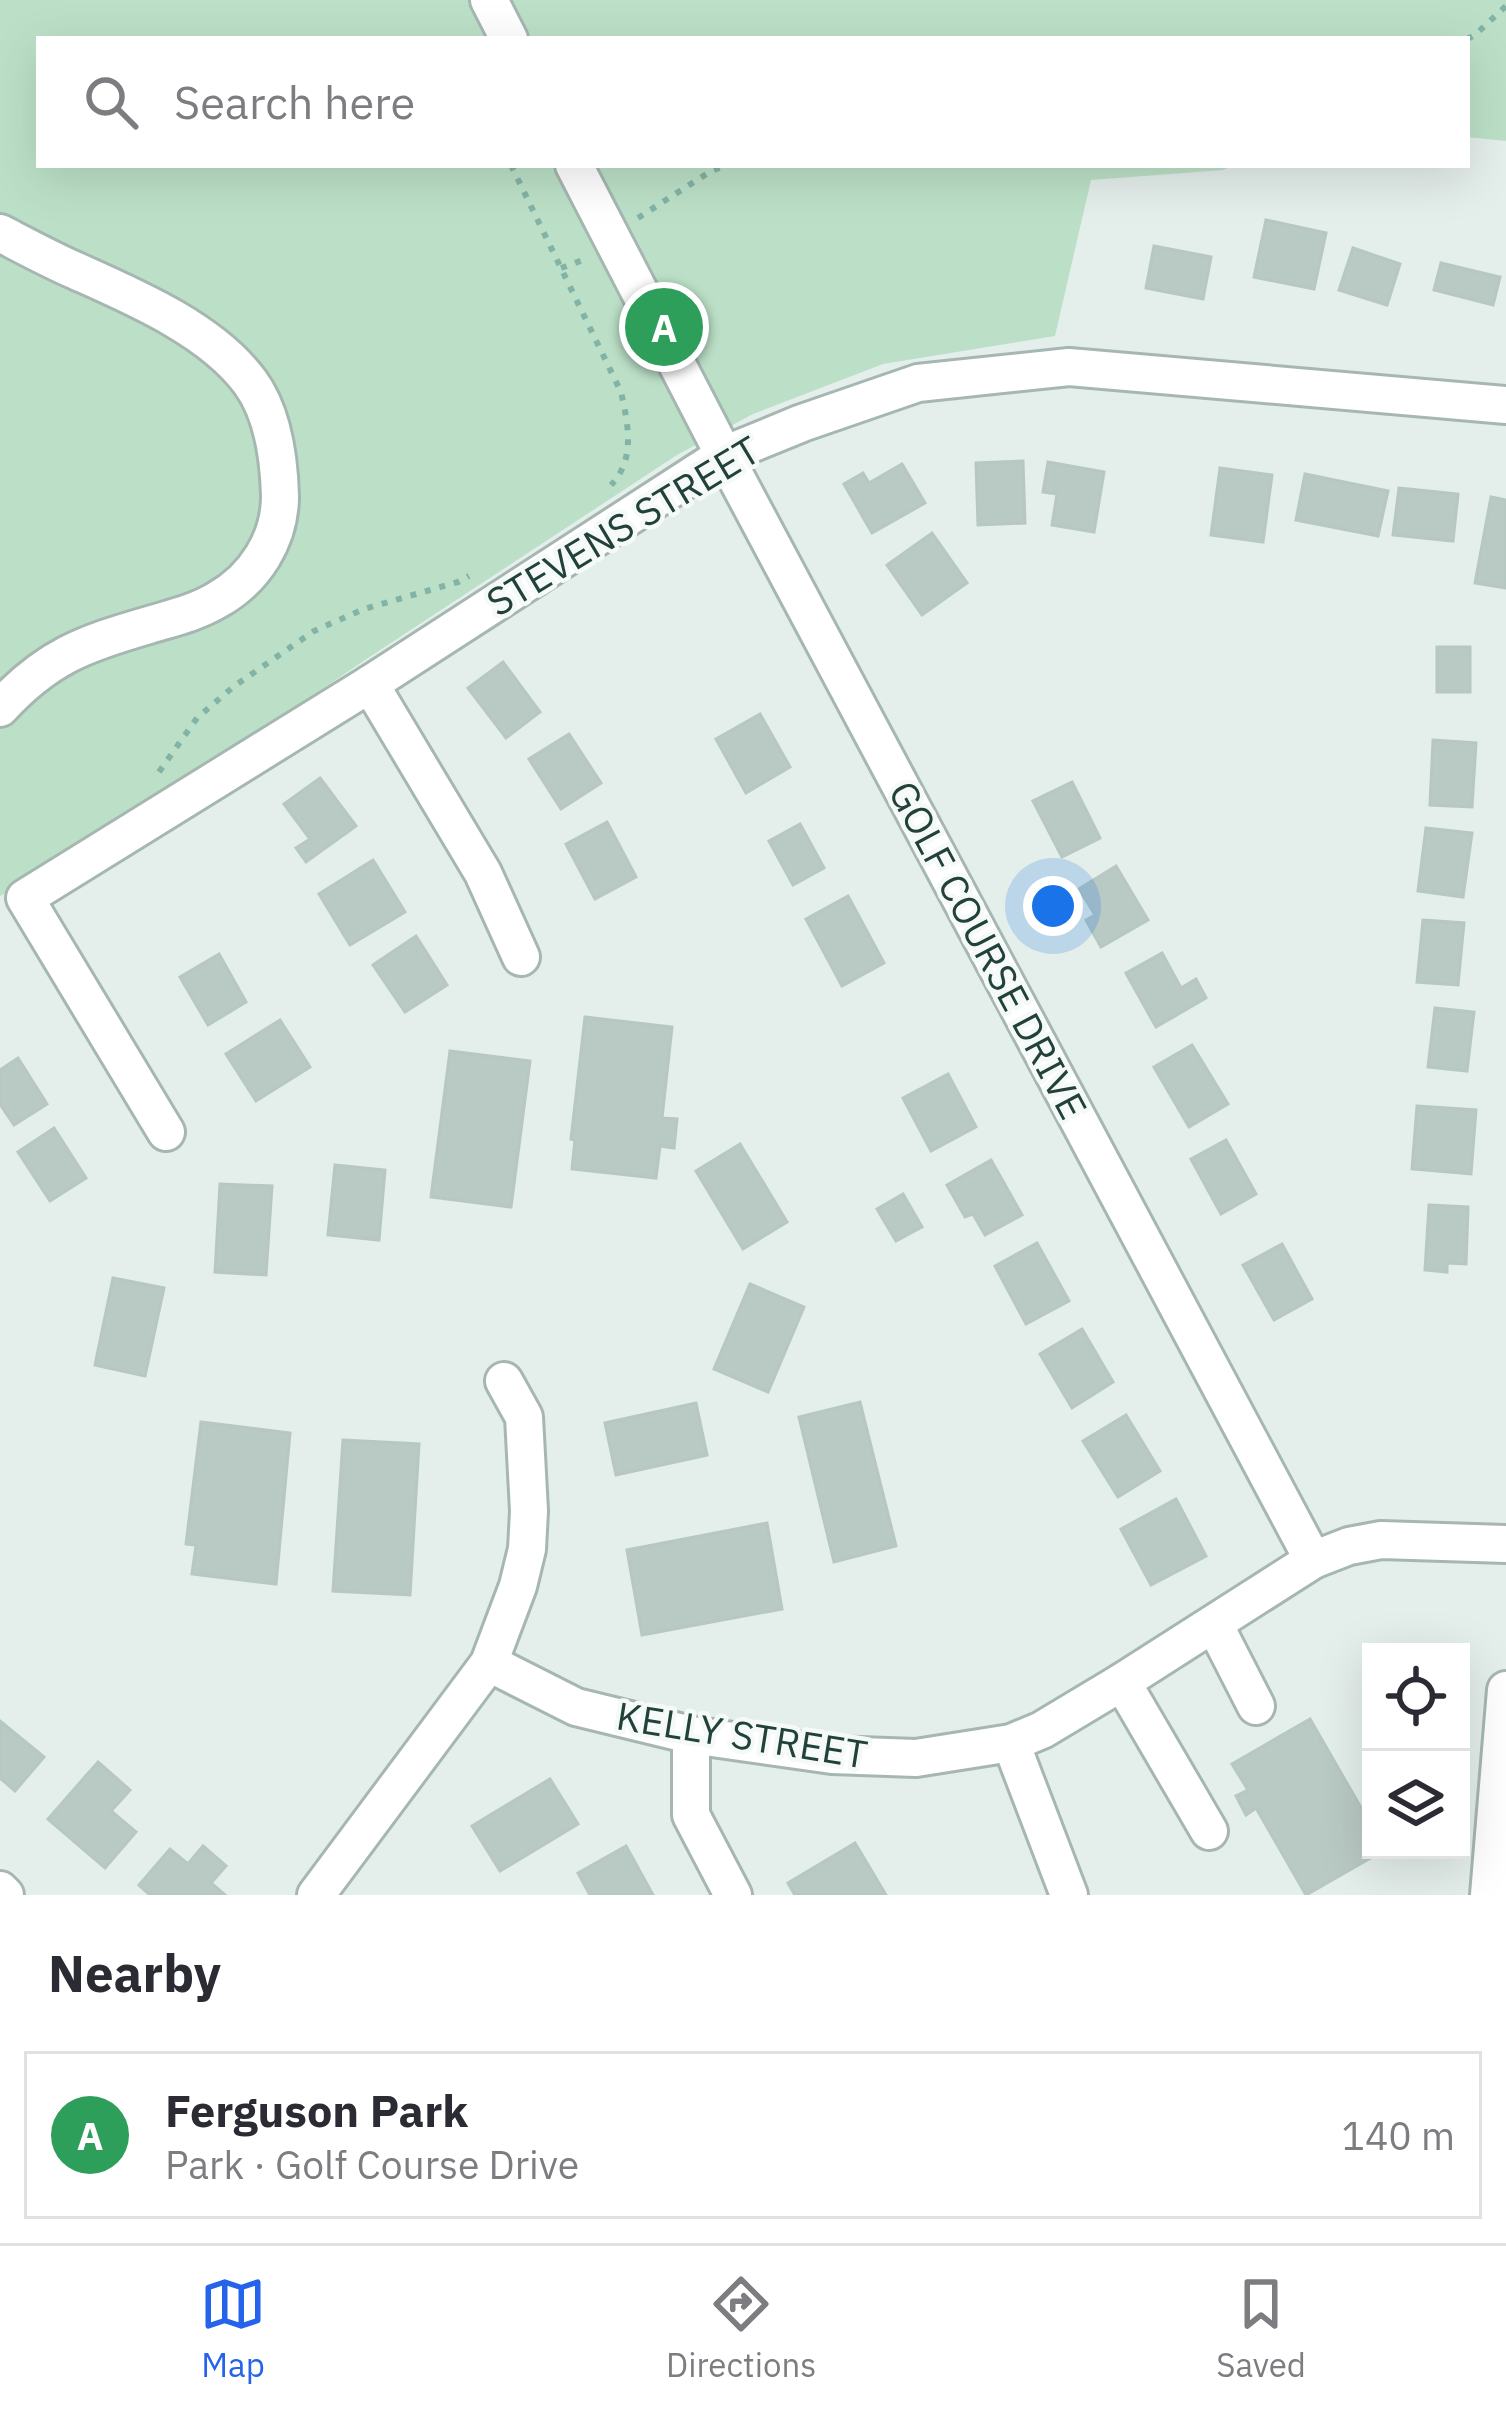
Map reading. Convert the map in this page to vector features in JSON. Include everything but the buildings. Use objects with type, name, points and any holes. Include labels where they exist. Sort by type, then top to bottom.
[{"type":"street","points":[[489,0],[507,36]]},
{"type":"street","name":"GOLF COURSE DRIVE","points":[[576,168],[1313,1559]]},
{"type":"street","points":[[0,233],[142,301],[232,363],[264,406],[277,462],[280,512],[274,536],[241,584],[186,615],[72,650],[43,666],[0,708]]},
{"type":"street","name":"STEVENS STREET","points":[[166,1132],[26,898],[370,684],[724,455],[918,383],[1070,367],[1506,405]]},
{"type":"street","points":[[370,684],[483,873],[521,957]]},
{"type":"street","points":[[316,1895],[489,1663],[518,1586],[530,1511],[524,1418],[504,1381]]},
{"type":"street","points":[[1313,1559],[1381,1540],[1506,1544]]},
{"type":"street","name":"KELLY STREET","points":[[489,1663],[576,1707],[691,1735],[832,1755],[916,1758],[1011,1743],[1042,1730],[1313,1559]]},
{"type":"street","points":[[1214,1624],[1256,1706]]},
{"type":"street","points":[[1122,1682],[1209,1831]]},
{"type":"street","points":[[1489,1895],[1506,1690]]},
{"type":"street","points":[[691,1735],[691,1815],[733,1895]]},
{"type":"street","points":[[1011,1743],[1069,1895]]},
{"type":"path","points":[[1470,38],[1506,6]]},
{"type":"path","points":[[512,168],[621,392],[629,427],[628,453],[622,473],[603,493]]},
{"type":"path","points":[[561,268],[596,255],[658,204],[719,168]]},
{"type":"path","points":[[156,775],[197,718],[314,631],[364,609],[458,582],[476,571]]},
{"type":"green space","points":[[0,0],[1506,0],[1506,141],[1470,137],[1470,36],[36,36],[36,168],[1227,168],[1091,180],[1055,336],[883,364],[753,414],[677,455],[196,775],[0,896]]},
{"type":"place","name":"Ferguson Park","points":[[664,327]]}]
